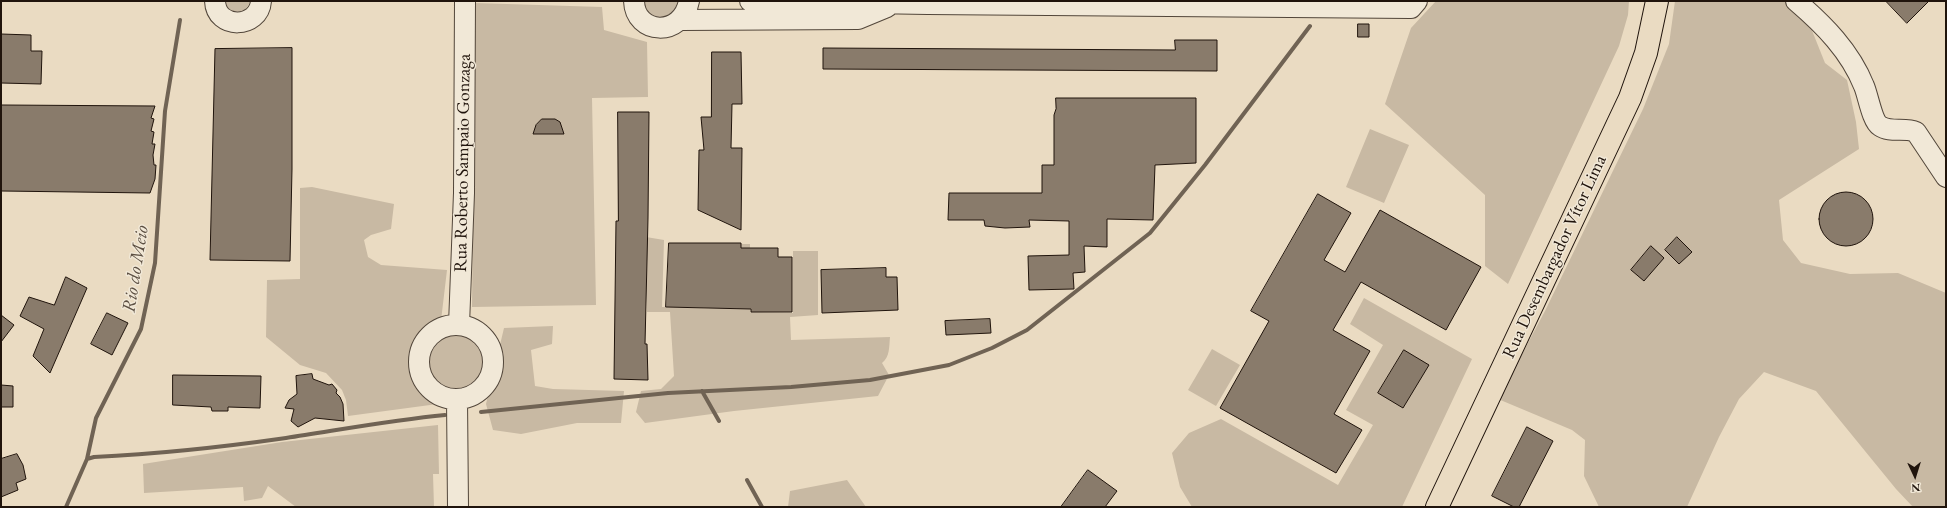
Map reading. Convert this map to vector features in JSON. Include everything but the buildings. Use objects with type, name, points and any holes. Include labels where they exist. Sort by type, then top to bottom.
[{"type":"main road","name":"Rua Desembargador Vítor Lima","points":[[1437,507],[1630,98],[1646,52],[1657,1]]},
{"type":"street","points":[[215,1],[219,13],[225,19],[233,23],[242,23],[250,20],[257,14],[261,1]]},
{"type":"street","name":"Rua Roberto Sampaio Gonzaga","points":[[459,325],[464,193],[465,1]]},
{"type":"street","points":[[634,1],[638,15],[644,22],[653,27],[670,27],[681,20],[688,11],[689,1]]},
{"type":"street","points":[[750,1],[894,4],[1410,8],[1417,1]]},
{"type":"street","points":[[1796,1],[1832,33],[1847,55],[1864,84],[1874,118],[1879,126],[1888,129],[1910,129],[1916,132],[1946,177]]},
{"type":"street","points":[[681,20],[858,19],[894,4]]},
{"type":"street","points":[[459,325],[478,332],[486,340],[491,350],[493,362],[492,373],[487,383],[479,392],[469,397],[457,399],[444,397],[433,391],[424,381],[420,369],[421,353],[428,339],[440,329],[459,325]]},
{"type":"street","points":[[457,399],[458,507]]},
{"type":"shaded area","points":[[223,1],[251,1],[245,10],[235,12],[227,7]]},
{"type":"shaded area","points":[[642,1],[681,1],[679,11],[662,21],[646,12]]},
{"type":"shaded area","points":[[1436,1],[1629,1],[1628,15],[1619,46],[1508,284],[1485,266],[1485,195],[1385,104],[1411,28]]},
{"type":"shaded area","points":[[1675,1],[1791,1],[1807,18],[1825,63],[1847,80],[1856,122],[1859,149],[1779,200],[1783,240],[1801,263],[1850,274],[1898,273],[1946,293],[1946,507],[1913,507],[1896,489],[1816,391],[1764,372],[1739,399],[1719,437],[1687,507],[1599,507],[1584,476],[1585,440],[1572,430],[1498,399],[1545,311],[1643,109],[1669,44]]},
{"type":"shaded area","points":[[475,3],[602,7],[604,30],[647,42],[648,97],[592,98],[596,305],[472,307]]},
{"type":"shaded area","points":[[1370,129],[1409,145],[1384,203],[1346,187]]},
{"type":"shaded area","points":[[312,187],[394,204],[391,229],[371,235],[364,240],[368,257],[381,265],[447,270],[440,329],[429,338],[423,347],[420,356],[421,372],[430,386],[444,397],[445,403],[348,416],[346,400],[342,390],[326,373],[300,365],[266,337],[267,280],[300,279],[300,188]]},
{"type":"shaded area","points":[[646,237],[664,240],[662,307],[737,309],[740,244],[750,244],[750,312],[793,313],[793,251],[818,251],[818,315],[790,317],[791,340],[890,337],[888,355],[882,363],[889,375],[878,396],[734,411],[645,423],[636,412],[641,391],[661,389],[674,376],[670,312],[647,312]]},
{"type":"shaded area","points":[[1364,298],[1472,359],[1402,507],[1192,507],[1180,487],[1172,453],[1189,433],[1221,419],[1338,485],[1373,425],[1346,410],[1383,345],[1350,324]]},
{"type":"shaded area","points":[[553,326],[552,344],[531,350],[535,386],[553,389],[624,391],[621,423],[577,423],[521,434],[493,430],[486,404],[504,328]]},
{"type":"shaded area","points":[[456,334],[467,336],[476,342],[482,351],[484,362],[482,373],[476,382],[467,388],[456,390],[445,388],[436,382],[430,373],[428,362],[430,351],[436,342],[445,336]]},
{"type":"shaded area","points":[[1212,349],[1240,365],[1216,406],[1188,390]]},
{"type":"shaded area","points":[[438,425],[439,474],[433,474],[434,507],[296,507],[268,486],[262,498],[244,501],[243,487],[144,493],[143,464],[282,442]]},
{"type":"shaded area","points":[[847,480],[866,507],[788,507],[790,491]]},
{"type":"waterway","name":"Rio do Meio","points":[[66,507],[87,459],[96,418],[141,329],[155,263],[165,111],[180,20]]},
{"type":"waterway","points":[[481,412],[668,393],[791,387],[870,380],[949,365],[992,348],[1027,330],[1150,233],[1205,165],[1310,26]]},
{"type":"waterway","points":[[702,391],[719,421]]},
{"type":"waterway","points":[[87,459],[94,457],[166,452],[238,444],[385,422],[445,415]]},
{"type":"waterway","points":[[747,480],[762,507]]}]
